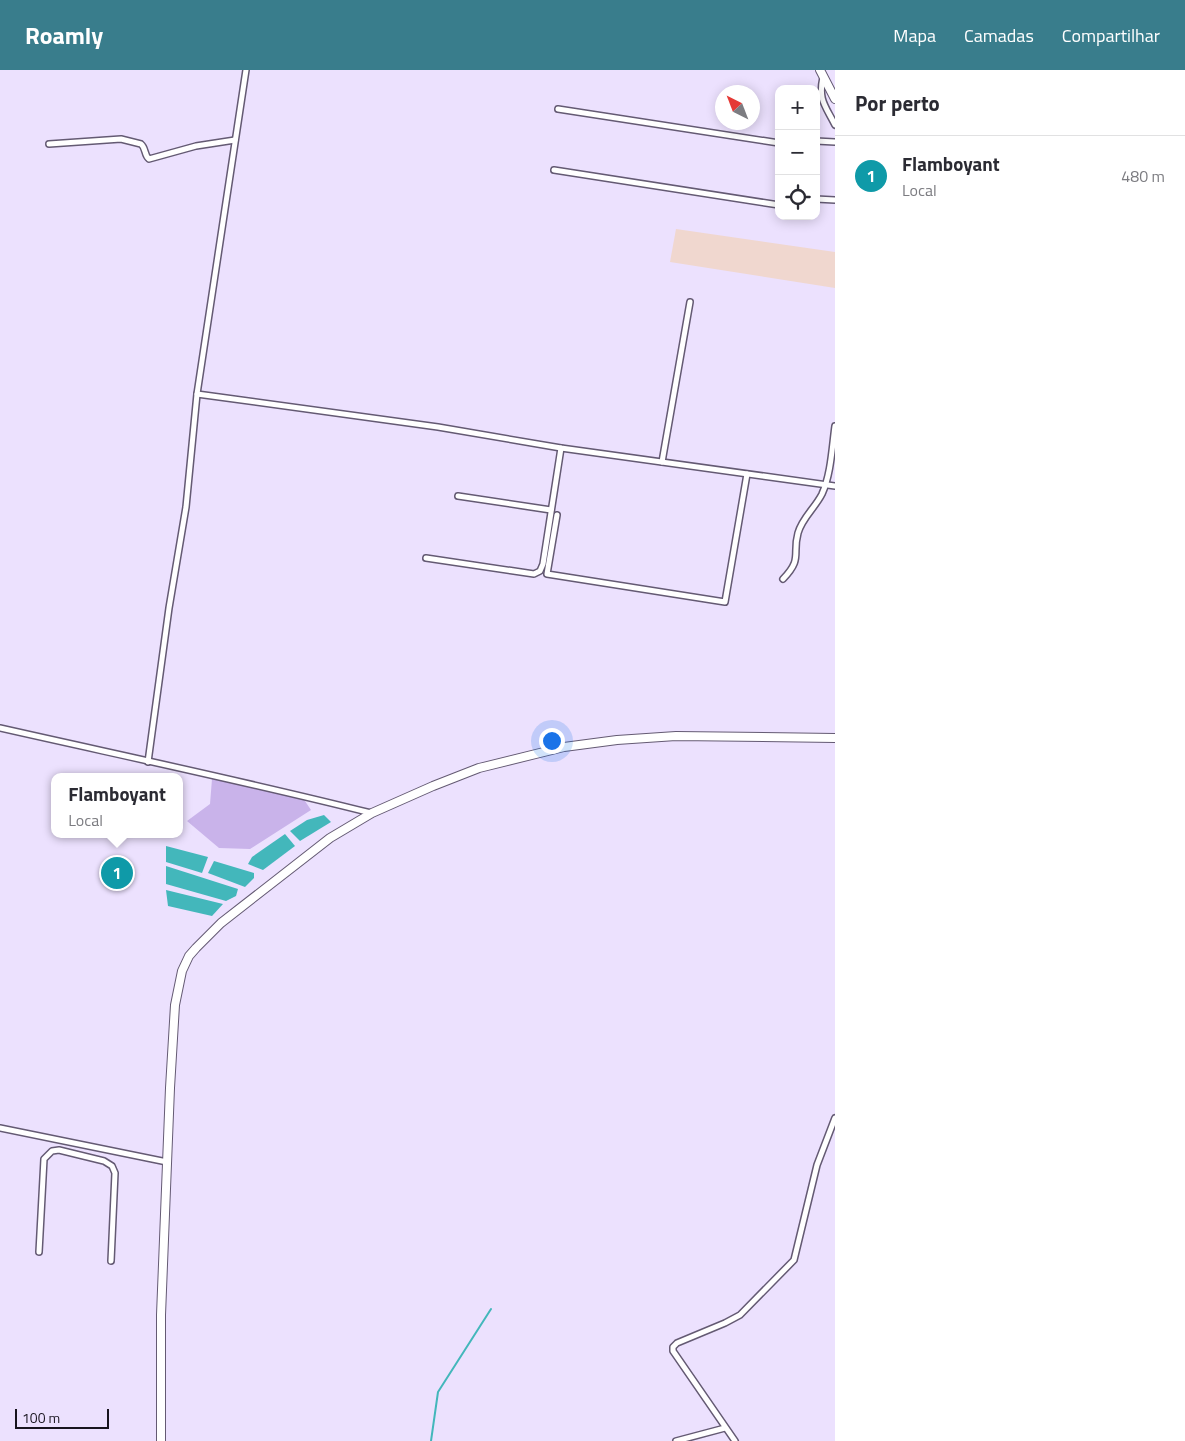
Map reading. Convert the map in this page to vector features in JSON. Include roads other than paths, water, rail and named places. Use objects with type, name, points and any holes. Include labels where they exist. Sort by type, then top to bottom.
[{"type":"street","points":[[148,762],[169,608],[186,507],[197,394],[246,70]]},
{"type":"street","points":[[821,73],[835,99]]},
{"type":"street","points":[[821,73],[821,98],[835,125]]},
{"type":"street","points":[[558,109],[775,142]]},
{"type":"street","points":[[49,144],[120,139],[141,144],[145,149],[145,155],[149,159],[196,146],[235,140]]},
{"type":"street","points":[[820,141],[835,142]]},
{"type":"street","points":[[554,170],[775,204]]},
{"type":"street","points":[[820,199],[835,200]]},
{"type":"street","points":[[662,462],[690,302]]},
{"type":"street","points":[[197,394],[438,427],[561,448],[835,486]]},
{"type":"street","points":[[783,579],[795,563],[797,554],[796,541],[803,521],[816,506],[826,485],[835,426]]},
{"type":"street","points":[[426,558],[537,573],[540,571],[543,564],[561,448]]},
{"type":"street","points":[[558,515],[547,574],[725,602],[748,474]]},
{"type":"street","points":[[458,496],[551,510]]},
{"type":"street","points":[[0,728],[262,786],[372,813]]},
{"type":"street","points":[[161,1441],[161,1314],[170,1088],[175,1005],[182,971],[189,956],[222,923],[330,838],[372,813],[479,768],[564,747],[617,740],[676,736],[835,738]]},
{"type":"street","points":[[735,1441],[673,1351],[673,1347],[677,1343],[740,1315],[794,1260],[817,1165],[835,1118]]},
{"type":"street","points":[[0,1128],[167,1162]]},
{"type":"street","points":[[79,1155],[81,1144]]},
{"type":"street","points":[[39,1252],[44,1159],[52,1151],[59,1150],[104,1161],[112,1166],[115,1173],[111,1261]]},
{"type":"street","points":[[676,1441],[725,1428]]},
{"type":"waterway","points":[[431,1441],[438,1392],[491,1309]]},
{"type":"place","name":"Flamboyant","points":[[117,873]]}]
